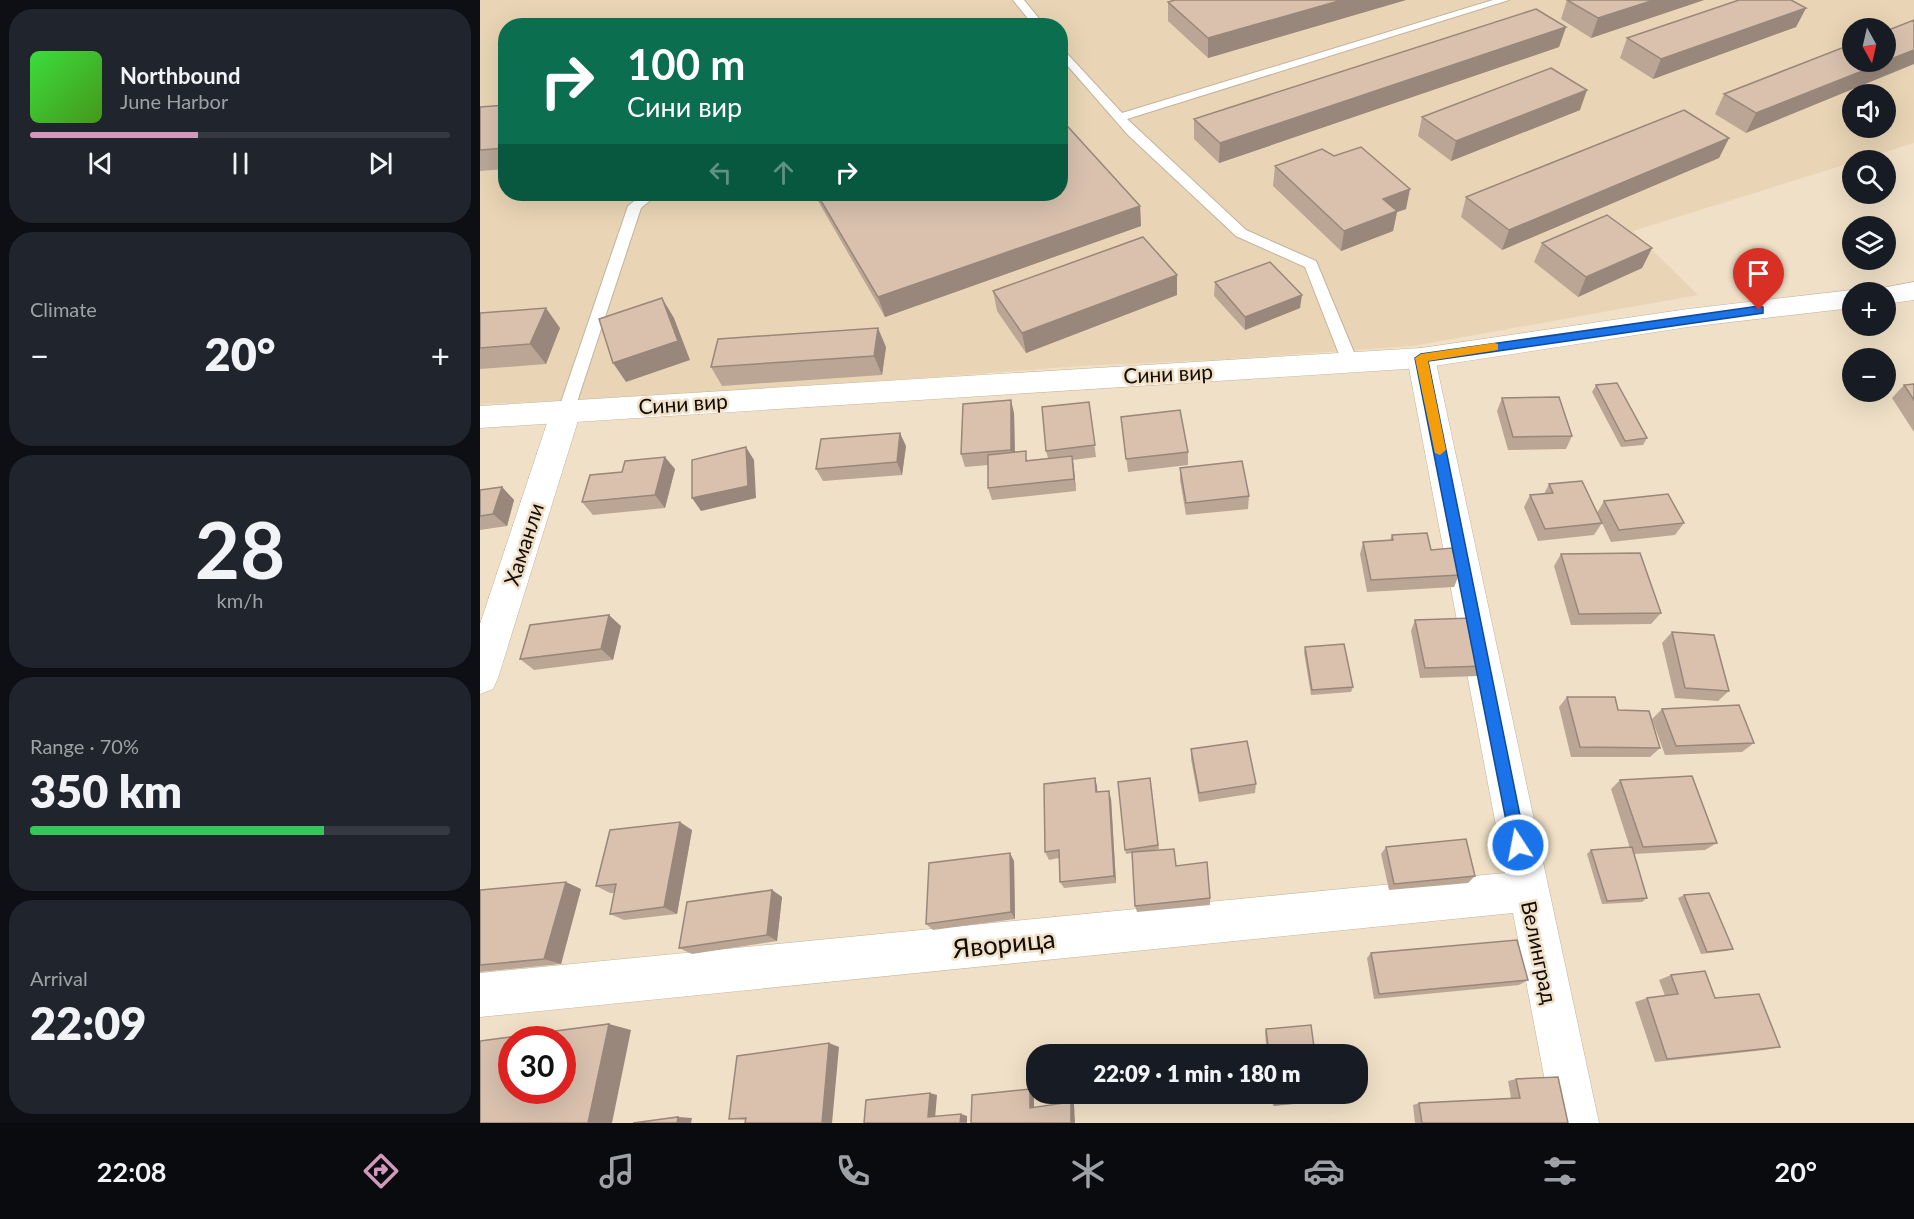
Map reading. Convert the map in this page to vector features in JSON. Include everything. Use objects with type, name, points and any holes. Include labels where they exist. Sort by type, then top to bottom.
[{"type":"street","points":[[1896,294],[1914,291]]},
{"type":"street","name":"Сини вир","points":[[480,417],[1421,358],[1688,318],[1842,300]]},
{"type":"street","name":"Велинград","points":[[1421,358],[1527,891],[1576,1123]]},
{"type":"street","name":"Хаманли","points":[[480,678],[566,411]]},
{"type":"street","name":"Яворица","points":[[480,995],[1527,891]]},
{"type":"lane","points":[[1018,0],[1033,18]]},
{"type":"lane","points":[[1120,117],[1504,0]]},
{"type":"lane","points":[[1068,58],[1120,117],[1241,233],[1311,264],[1350,362]]},
{"type":"lane","points":[[566,411],[635,206],[642,201]]},
{"type":"shaded area","points":[[480,0],[1914,0],[1914,143],[1892,150],[1842,150],[1842,166],[1633,231],[1698,295],[1413,346],[1212,360],[1081,366],[686,396],[480,404]]},
{"type":"building","points":[[1175,0],[1342,0],[1208,38],[1168,2]]},
{"type":"building","points":[[1567,0],[1654,0],[1598,18]]},
{"type":"building","points":[[1739,0],[1791,0],[1806,8],[1661,59],[1627,38]]},
{"type":"building","points":[[1536,9],[1566,27],[1220,143],[1194,119]]},
{"type":"building","points":[[1914,20],[1914,50],[1896,57],[1896,27]]},
{"type":"building","points":[[1842,48],[1842,72],[1860,72],[1756,113],[1724,94]]},
{"type":"building","points":[[1551,68],[1587,90],[1456,141],[1422,117]]},
{"type":"building","points":[[498,106],[498,149],[480,150],[480,107]]},
{"type":"building","points":[[1684,110],[1729,138],[1509,230],[1466,197]]},
{"type":"building","points":[[1068,127],[1140,206],[878,297],[821,201],[1068,201]]},
{"type":"building","points":[[1361,147],[1410,189],[1383,199],[1397,211],[1344,231],[1275,166],[1322,149],[1334,156]]},
{"type":"building","points":[[1607,215],[1652,248],[1586,277],[1542,243]]},
{"type":"building","points":[[1143,237],[1177,275],[1022,333],[993,291]]},
{"type":"building","points":[[1270,262],[1302,295],[1245,317],[1215,282]]},
{"type":"building","points":[[662,298],[678,341],[613,363],[599,319]]},
{"type":"building","points":[[546,308],[530,344],[480,348],[480,313]]},
{"type":"building","points":[[878,328],[874,356],[711,367],[718,339]]},
{"type":"building","points":[[1617,383],[1647,438],[1625,441],[1596,385]]},
{"type":"building","points":[[1914,384],[1914,400],[1904,385]]},
{"type":"building","points":[[1559,397],[1572,436],[1513,437],[1502,398]]},
{"type":"building","points":[[1011,400],[1011,450],[961,454],[963,404]]},
{"type":"building","points":[[1089,402],[1095,445],[1046,451],[1042,407]]},
{"type":"building","points":[[1180,410],[1188,452],[1126,459],[1121,417]]},
{"type":"building","points":[[900,433],[897,462],[816,469],[821,439]]},
{"type":"building","points":[[746,447],[748,486],[692,498],[692,460]]},
{"type":"building","points":[[1026,451],[1026,461],[1072,456],[1074,479],[988,488],[988,455]]},
{"type":"building","points":[[665,457],[655,495],[582,502],[590,475],[622,472],[625,461]]},
{"type":"building","points":[[1242,461],[1249,496],[1186,503],[1180,468]]},
{"type":"building","points":[[1582,481],[1602,523],[1545,529],[1530,495],[1553,493],[1549,484]]},
{"type":"building","points":[[502,487],[493,514],[480,516],[480,490]]},
{"type":"building","points":[[1668,494],[1684,523],[1619,530],[1604,501]]},
{"type":"building","points":[[1427,533],[1431,550],[1452,548],[1459,575],[1371,580],[1363,542],[1393,540],[1392,535]]},
{"type":"building","points":[[1640,553],[1661,613],[1579,614],[1561,554]]},
{"type":"building","points":[[609,615],[601,649],[520,659],[530,625]]},
{"type":"building","points":[[1473,618],[1484,666],[1425,668],[1415,620]]},
{"type":"building","points":[[1672,632],[1714,635],[1729,691],[1685,688]]},
{"type":"building","points":[[1344,644],[1353,687],[1312,690],[1305,647]]},
{"type":"building","points":[[1567,697],[1615,697],[1618,710],[1649,711],[1660,748],[1580,747]]},
{"type":"building","points":[[1739,705],[1754,743],[1676,746],[1662,709]]},
{"type":"building","points":[[1247,741],[1256,784],[1199,793],[1191,749]]},
{"type":"building","points":[[1692,776],[1717,843],[1643,847],[1620,780]]},
{"type":"building","points":[[1095,778],[1096,792],[1109,791],[1114,876],[1060,882],[1059,850],[1045,852],[1044,784]]},
{"type":"building","points":[[1150,778],[1158,845],[1125,850],[1118,782]]},
{"type":"building","points":[[680,822],[664,907],[610,914],[616,884],[596,886],[610,830]]},
{"type":"building","points":[[1466,839],[1475,876],[1394,884],[1386,847]]},
{"type":"building","points":[[1632,847],[1647,898],[1607,901],[1591,850]]},
{"type":"building","points":[[1174,849],[1176,866],[1207,862],[1210,898],[1135,906],[1132,852]]},
{"type":"building","points":[[1010,853],[1011,912],[926,924],[929,863]]},
{"type":"building","points":[[566,882],[544,959],[480,965],[480,890]]},
{"type":"building","points":[[772,890],[767,935],[679,948],[687,902]]},
{"type":"building","points":[[1709,893],[1733,949],[1707,952],[1684,895]]},
{"type":"building","points":[[1517,940],[1528,980],[1379,994],[1371,953]]},
{"type":"building","points":[[1705,971],[1715,998],[1759,994],[1780,1047],[1667,1059],[1647,998],[1678,994],[1671,975]]},
{"type":"building","points":[[609,1024],[588,1123],[480,1123],[480,1041],[498,1039],[498,1104],[576,1104],[576,1028]]},
{"type":"building","points":[[1311,1025],[1314,1044],[1268,1044],[1266,1029]]},
{"type":"building","points":[[829,1043],[822,1123],[745,1123],[746,1118],[729,1119],[737,1056]]},
{"type":"building","points":[[1558,1077],[1568,1123],[1422,1123],[1419,1103],[1520,1098],[1516,1079]]},
{"type":"building","points":[[1026,1089],[1026,1104],[1030,1104],[1030,1108],[1071,1104],[1071,1123],[971,1123],[972,1095]]},
{"type":"building","points":[[930,1093],[928,1117],[961,1114],[960,1123],[864,1123],[866,1100]]},
{"type":"building","points":[[678,1117],[677,1123],[633,1123]]},
{"type":"slow traffic","points":[[1440,450],[1421,358],[1494,347]]},
{"type":"route","points":[[1518,845],[1421,358],[1688,318],[1759,310]]}]
